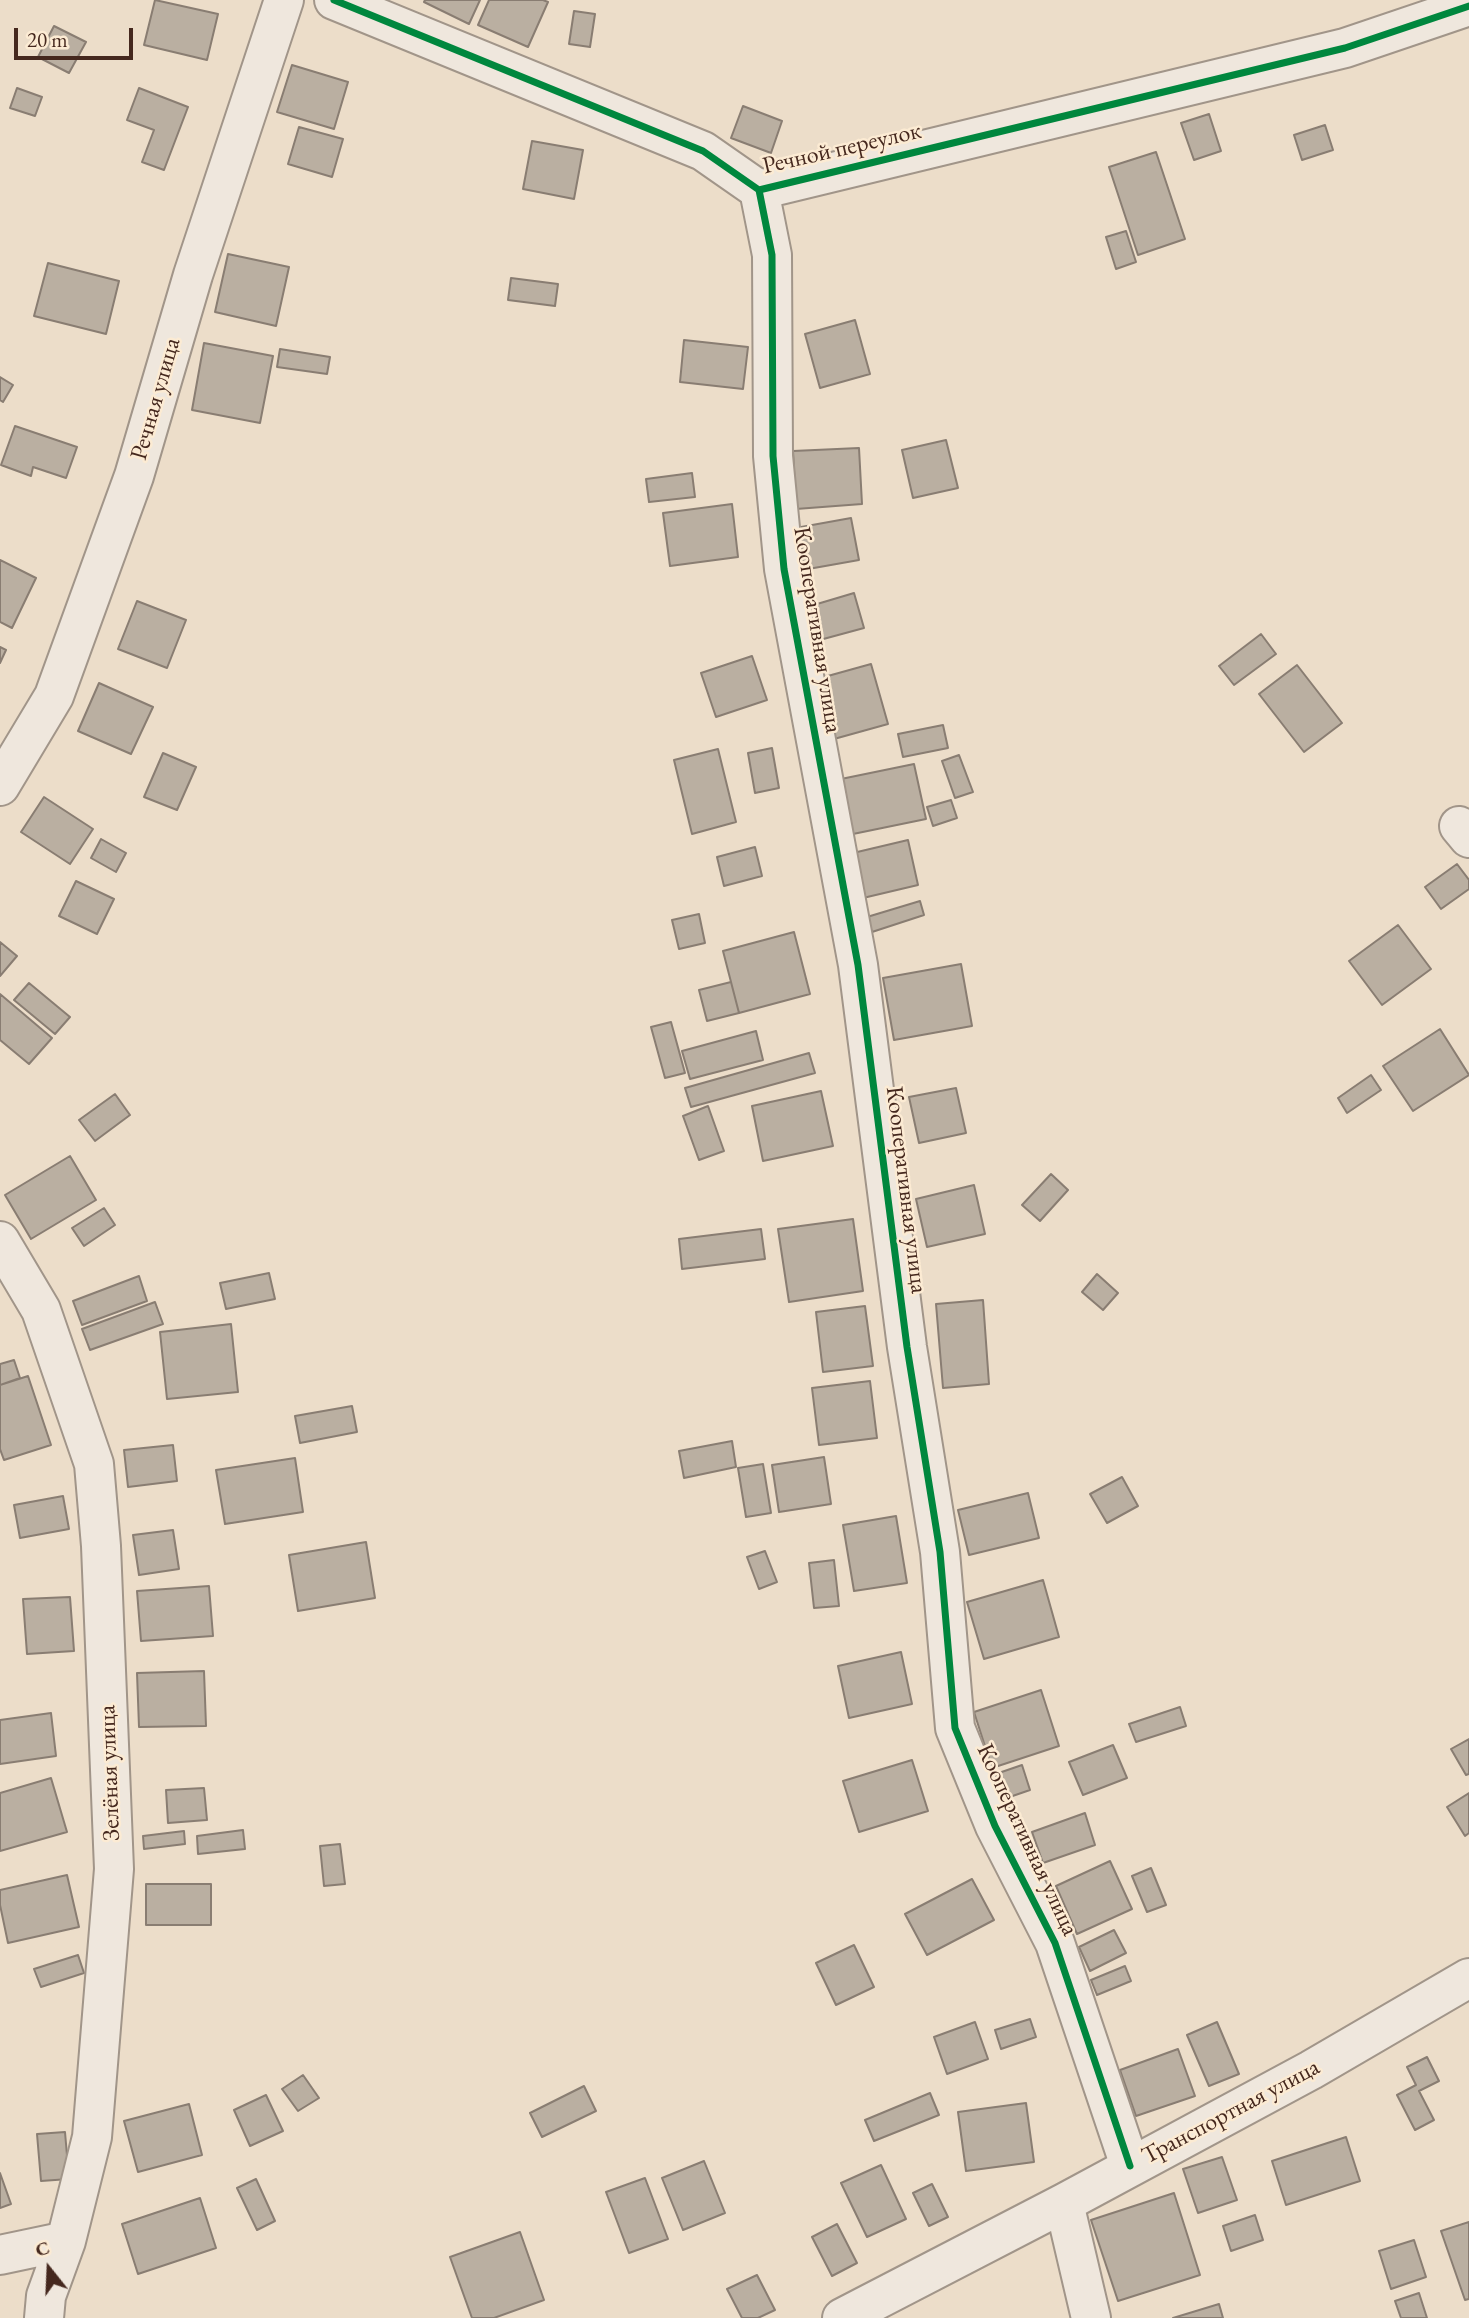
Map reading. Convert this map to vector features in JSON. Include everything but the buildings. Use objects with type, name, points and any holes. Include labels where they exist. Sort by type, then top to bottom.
[{"type":"street","name":"Речная улица","points":[[0,786],[54,696],[64,670],[134,476],[193,275],[284,0]]},
{"type":"street","name":"Речной переулок","points":[[337,1],[703,151],[759,190],[1345,47],[1469,6]]},
{"type":"street","name":"Кооперативная улица","points":[[759,190],[772,255],[773,456],[784,569],[858,965],[907,1347],[940,1552],[955,1728],[995,1826],[1055,1943],[1130,2166]]},
{"type":"street","name":"Зелёная улица","points":[[0,1241],[41,1310],[94,1464],[102,1546],[114,1870],[92,2137],[66,2241],[46,2296],[44,2318]]},
{"type":"street","name":"Транспортная улица","points":[[842,2318],[1064,2203],[1311,2070],[1469,1978]]},
{"type":"street","points":[[1064,2203],[1091,2318]]},
{"type":"street","points":[[0,2255],[66,2241]]},
{"type":"cycle path","points":[[334,0],[703,151],[759,190],[1345,48],[1469,6]]},
{"type":"cycle path","points":[[759,190],[772,255],[773,456],[784,569],[858,965],[907,1347],[940,1552],[955,1728],[995,1826],[1055,1943],[1130,2166]]}]
